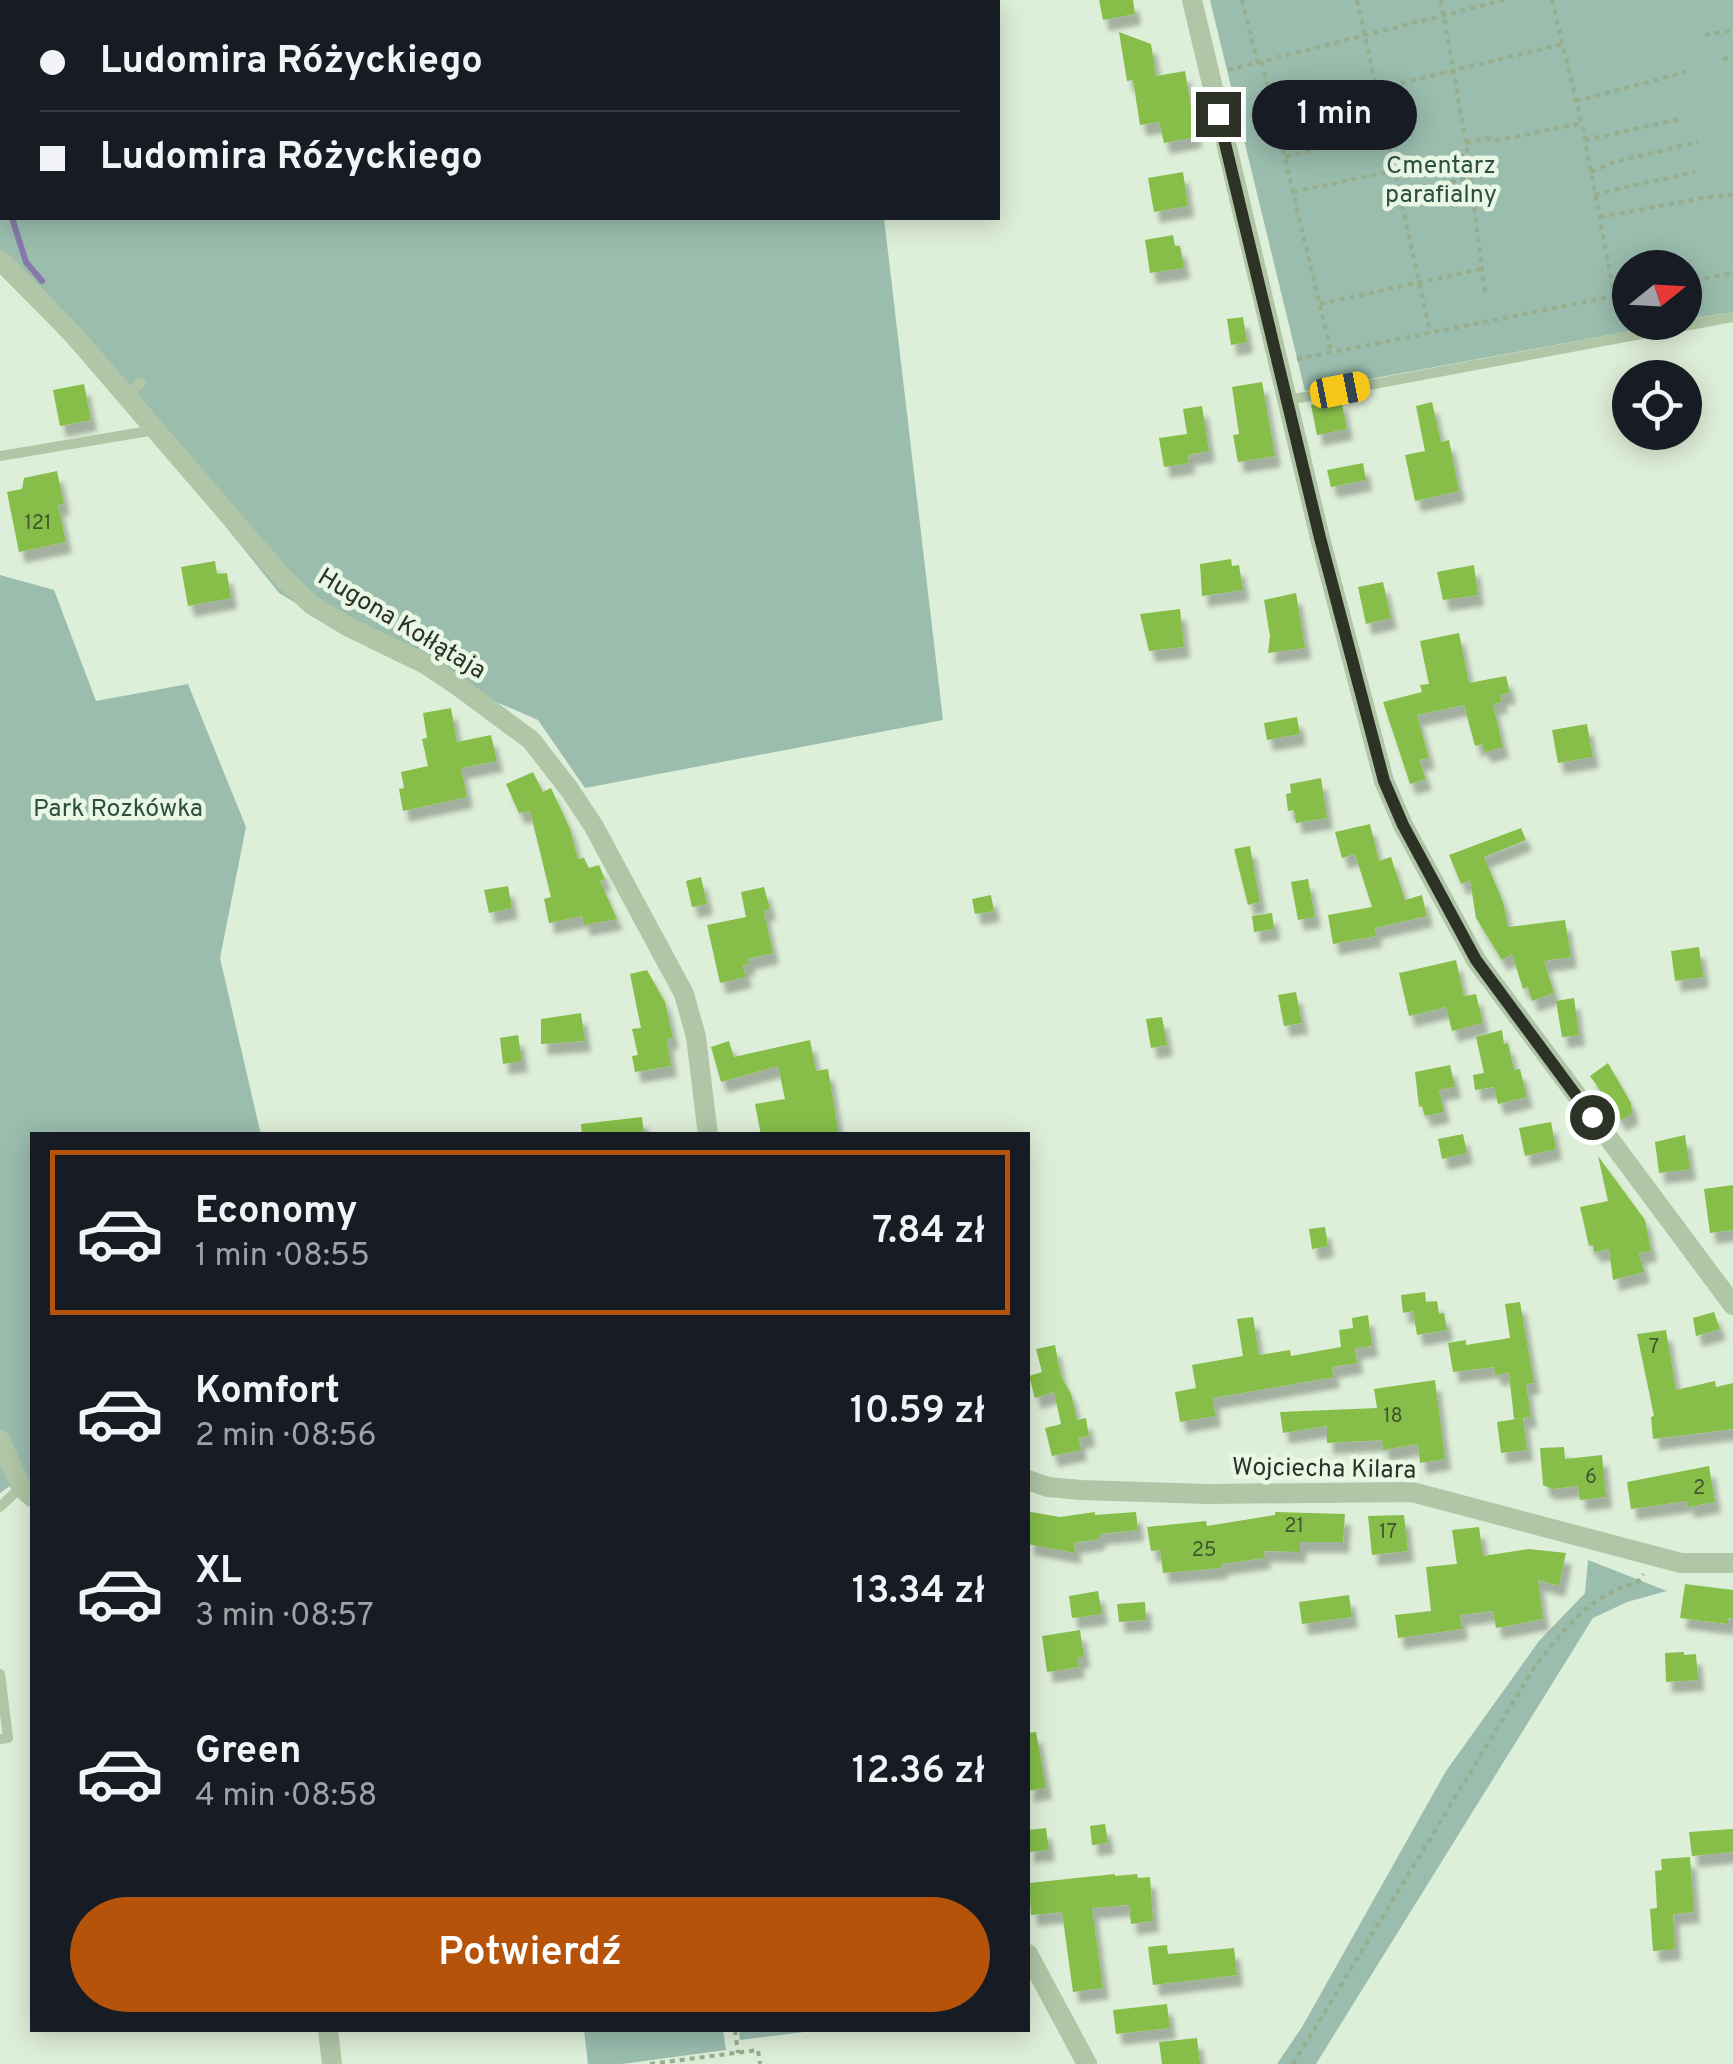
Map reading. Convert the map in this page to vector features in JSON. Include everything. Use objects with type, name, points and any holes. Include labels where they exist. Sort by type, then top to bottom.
[{"type":"street","points":[[1192,0],[1294,399],[1368,728],[1384,781],[1403,825],[1476,960],[1733,1305]]},
{"type":"street","name":"Hugona Kołłątaja","points":[[0,260],[134,388],[156,430],[284,579],[312,605],[425,664],[531,740],[593,825],[684,994],[696,1037],[708,1132]]},
{"type":"street","points":[[0,1440],[27,1492]]},
{"type":"street","name":"Wojciecha Kilara","points":[[1030,1481],[1080,1490],[1208,1494],[1412,1492],[1668,1560],[1703,1565],[1733,1563]]},
{"type":"street","points":[[1030,1958],[1087,2064]]},
{"type":"street","points":[[328,2032],[332,2064]]},
{"type":"lane","points":[[1294,399],[1733,317]]},
{"type":"lane","points":[[0,456],[156,430]]},
{"type":"lane","points":[[0,1507],[27,1492]]},
{"type":"lane","points":[[0,1674],[8,1738],[0,1739]]},
{"type":"path","points":[[1242,0],[1332,352]]},
{"type":"path","points":[[1358,0],[1430,332]]},
{"type":"path","points":[[1441,0],[1468,155],[1485,292]]},
{"type":"path","points":[[1224,72],[1504,0]]},
{"type":"path","points":[[1552,0],[1582,122],[1612,285]]},
{"type":"path","points":[[1705,35],[1733,30]]},
{"type":"path","points":[[1401,83],[1563,44]]},
{"type":"path","points":[[1723,59],[1733,57]]},
{"type":"path","points":[[1576,101],[1686,72]]},
{"type":"path","points":[[1585,140],[1680,119]]},
{"type":"path","points":[[1466,143],[1582,122]]},
{"type":"path","points":[[1285,158],[1388,129]]},
{"type":"path","points":[[1591,172],[1614,162],[1698,142]]},
{"type":"path","points":[[1293,192],[1468,155]]},
{"type":"path","points":[[1595,194],[1695,172]]},
{"type":"path","points":[[1422,190],[1471,177]]},
{"type":"path","points":[[1600,217],[1733,195]]},
{"type":"path","points":[[1320,304],[1482,268]]},
{"type":"path","points":[[1702,279],[1733,273]]},
{"type":"path","points":[[1294,399],[1292,360],[1612,296]]},
{"type":"path","points":[[1293,2064],[1535,1666],[1570,1622],[1593,1602],[1637,1583],[1644,1573],[1635,1570]]},
{"type":"path","points":[[736,2032],[738,2052]]},
{"type":"path","points":[[650,2064],[758,2050],[760,2064]]},
{"type":"green space","name":"Cmentarz parafialny","points":[[1210,0],[1733,0],[1733,312],[1702,317],[1702,250],[1612,250],[1612,334],[1305,391]]},
{"type":"green space","points":[[0,220],[884,220],[943,720],[585,788],[538,720],[369,647],[279,593],[165,451],[0,268]]},
{"type":"green space","name":"Park Rozkówka","points":[[0,575],[54,590],[96,701],[188,684],[246,827],[220,958],[260,1132],[30,1132],[30,1483],[23,1477],[0,1493]]},
{"type":"green space","points":[[1588,1560],[1667,1591],[1627,1602],[1593,1618],[1316,2064],[1277,2064],[1302,2027],[1446,1771],[1539,1641],[1585,1593]]},
{"type":"green space","points":[[584,2032],[723,2032],[726,2050],[622,2064],[588,2064]]},
{"type":"green space","points":[[739,2032],[804,2032],[740,2040]]},
{"type":"building","points":[[1099,0],[1133,0],[1135,14],[1103,20]]},
{"type":"building","points":[[1119,32],[1151,44],[1156,76],[1185,71],[1196,137],[1164,143],[1159,122],[1140,125],[1133,80],[1127,81]]},
{"type":"building","points":[[1183,172],[1188,206],[1154,212],[1148,178]]},
{"type":"building","points":[[1173,235],[1175,246],[1180,246],[1184,268],[1150,273],[1145,240]]},
{"type":"building","points":[[1243,317],[1247,342],[1231,345],[1227,319]]},
{"type":"building","points":[[1262,382],[1275,456],[1238,462],[1233,435],[1239,434],[1232,387]]},
{"type":"building","points":[[84,384],[91,420],[60,426],[53,390]]},
{"type":"building","points":[[1341,399],[1347,429],[1317,435],[1311,405]]},
{"type":"building","points":[[1432,402],[1441,442],[1449,440],[1459,491],[1415,501],[1405,455],[1425,451],[1416,406]]},
{"type":"building","points":[[1202,406],[1209,451],[1188,455],[1189,463],[1164,467],[1159,438],[1187,434],[1183,409]]},
{"type":"building","points":[[1363,463],[1366,480],[1331,487],[1327,470]]},
{"type":"building","points":[[57,471],[64,504],[58,505],[66,542],[19,552],[7,492],[22,489],[24,478]]},
{"type":"building","points":[[1231,559],[1232,566],[1239,565],[1243,590],[1202,596],[1200,564]]},
{"type":"building","points":[[215,561],[217,574],[227,573],[231,598],[188,606],[181,567]]},
{"type":"building","points":[[1474,565],[1478,595],[1443,600],[1437,572]]},
{"type":"building","points":[[1383,582],[1391,618],[1366,624],[1358,587]]},
{"type":"building","points":[[1296,593],[1305,648],[1268,653],[1270,636],[1264,600]]},
{"type":"building","points":[[1180,609],[1184,647],[1149,651],[1140,614]]},
{"type":"building","points":[[1459,633],[1469,683],[1506,676],[1510,693],[1500,695],[1502,702],[1493,704],[1503,747],[1485,752],[1482,744],[1475,746],[1464,705],[1417,715],[1429,758],[1419,760],[1426,779],[1410,784],[1383,702],[1422,692],[1420,685],[1429,684],[1420,641]]},
{"type":"building","points":[[451,708],[457,742],[491,735],[497,761],[461,768],[467,797],[403,811],[401,772],[428,766],[422,739],[427,738],[423,713]]},
{"type":"building","points":[[1297,717],[1300,734],[1267,740],[1264,723]]},
{"type":"building","points":[[1587,724],[1593,757],[1558,763],[1552,730]]},
{"type":"building","points":[[533,772],[543,792],[551,788],[570,829],[578,859],[584,858],[589,868],[599,865],[605,879],[600,881],[617,919],[584,925],[582,916],[549,923],[544,899],[551,897],[530,811],[519,813],[506,784]]},
{"type":"building","points":[[1321,778],[1327,818],[1296,823],[1294,810],[1288,811],[1286,794],[1291,793],[1290,784]]},
{"type":"building","points":[[1370,824],[1379,861],[1391,857],[1405,900],[1422,895],[1427,916],[1375,928],[1376,936],[1333,944],[1328,915],[1372,907],[1355,854],[1342,858],[1335,832]]},
{"type":"building","points":[[1521,828],[1526,840],[1484,857],[1503,902],[1508,927],[1565,920],[1571,957],[1544,961],[1554,993],[1532,1001],[1528,987],[1523,989],[1512,954],[1502,960],[1476,918],[1470,880],[1461,884],[1449,855]]},
{"type":"building","points":[[1250,846],[1260,902],[1248,905],[1234,849]]},
{"type":"building","points":[[701,877],[707,904],[692,907],[686,881]]},
{"type":"building","points":[[1308,879],[1315,917],[1298,920],[1291,882]]},
{"type":"building","points":[[508,886],[512,908],[489,913],[484,890]]},
{"type":"building","points":[[764,887],[770,909],[764,911],[773,953],[748,959],[749,964],[743,966],[746,977],[720,983],[707,925],[746,917],[741,892]]},
{"type":"building","points":[[991,895],[994,911],[975,914],[972,899]]},
{"type":"building","points":[[1272,913],[1274,929],[1254,932],[1252,916]]},
{"type":"building","points":[[1699,947],[1703,977],[1675,981],[1671,951]]},
{"type":"building","points":[[1456,960],[1464,996],[1476,994],[1483,1023],[1452,1031],[1446,1007],[1409,1016],[1399,973]]},
{"type":"building","points":[[647,970],[665,1002],[673,1038],[667,1039],[671,1066],[635,1072],[632,1056],[638,1055],[632,1029],[641,1028],[630,974]]},
{"type":"building","points":[[1296,992],[1302,1023],[1284,1026],[1278,995]]},
{"type":"building","points":[[1574,998],[1579,1035],[1562,1037],[1556,1001]]},
{"type":"building","points":[[581,1013],[585,1041],[541,1044],[541,1019]]},
{"type":"building","points":[[1162,1017],[1167,1045],[1151,1048],[1146,1019]]},
{"type":"building","points":[[1502,1030],[1514,1070],[1520,1069],[1527,1097],[1498,1104],[1494,1087],[1475,1090],[1473,1075],[1484,1073],[1476,1037]]},
{"type":"building","points":[[518,1035],[522,1061],[503,1064],[500,1038]]},
{"type":"building","points":[[810,1040],[816,1071],[828,1069],[838,1132],[760,1132],[755,1104],[785,1099],[778,1066],[721,1082],[711,1047],[729,1041],[734,1057]]},
{"type":"building","points":[[1608,1063],[1631,1103],[1632,1114],[1621,1120],[1590,1076]]},
{"type":"building","points":[[1450,1065],[1455,1087],[1439,1090],[1444,1112],[1425,1116],[1422,1106],[1419,1107],[1415,1072]]},
{"type":"building","points":[[642,1117],[644,1132],[582,1132],[581,1124]]},
{"type":"building","points":[[1551,1122],[1556,1149],[1525,1156],[1519,1128]]},
{"type":"building","points":[[1463,1134],[1467,1153],[1442,1159],[1438,1139]]},
{"type":"building","points":[[1685,1135],[1690,1169],[1659,1173],[1655,1142]]},
{"type":"building","points":[[1598,1156],[1645,1220],[1651,1251],[1639,1253],[1644,1272],[1613,1280],[1609,1249],[1594,1252],[1593,1245],[1589,1246],[1580,1207],[1608,1201]]},
{"type":"building","points":[[1733,1185],[1733,1230],[1710,1233],[1704,1189]]},
{"type":"building","points":[[1325,1227],[1328,1246],[1312,1249],[1309,1229]]},
{"type":"building","points":[[1425,1292],[1426,1302],[1437,1301],[1439,1314],[1444,1313],[1447,1330],[1417,1335],[1413,1311],[1403,1313],[1401,1295]]},
{"type":"building","points":[[1520,1302],[1534,1383],[1526,1384],[1531,1417],[1514,1419],[1509,1373],[1495,1375],[1494,1367],[1453,1372],[1448,1343],[1466,1340],[1466,1345],[1510,1338],[1505,1304]]},
{"type":"building","points":[[1714,1312],[1720,1329],[1696,1336],[1693,1318]]},
{"type":"building","points":[[1368,1315],[1372,1346],[1355,1348],[1357,1363],[1332,1367],[1334,1377],[1213,1398],[1215,1416],[1180,1422],[1175,1392],[1196,1388],[1192,1365],[1243,1356],[1237,1319],[1253,1317],[1259,1355],[1290,1350],[1291,1356],[1341,1347],[1339,1330],[1353,1328],[1352,1318]]},
{"type":"building","points":[[1666,1330],[1676,1390],[1715,1381],[1716,1387],[1733,1383],[1733,1429],[1653,1439],[1654,1416],[1637,1334]]},
{"type":"building","points":[[1055,1345],[1077,1420],[1086,1418],[1089,1436],[1079,1438],[1081,1450],[1052,1456],[1045,1428],[1061,1424],[1054,1392],[1035,1398],[1030,1376],[1042,1372],[1036,1349]]},
{"type":"building","points":[[1435,1380],[1445,1459],[1420,1463],[1418,1444],[1383,1450],[1382,1440],[1327,1443],[1327,1426],[1283,1433],[1280,1412],[1377,1408],[1374,1389]]},
{"type":"building","points":[[1523,1418],[1527,1450],[1501,1453],[1497,1422]]},
{"type":"building","points":[[1564,1447],[1565,1459],[1602,1455],[1606,1497],[1580,1500],[1578,1486],[1552,1489],[1543,1485],[1540,1448]]},
{"type":"building","points":[[1709,1466],[1715,1502],[1688,1507],[1687,1501],[1631,1509],[1627,1482]]},
{"type":"building","points":[[1136,1512],[1138,1530],[1099,1534],[1099,1539],[1074,1543],[1075,1553],[1030,1544],[1030,1513],[1060,1517]]},
{"type":"building","points":[[1275,1512],[1345,1514],[1343,1542],[1300,1542],[1300,1552],[1264,1551],[1265,1558],[1221,1564],[1222,1568],[1163,1573],[1160,1550],[1151,1551],[1147,1527],[1206,1521],[1207,1526]]},
{"type":"building","points":[[1404,1515],[1408,1551],[1372,1555],[1368,1516]]},
{"type":"building","points":[[1479,1527],[1483,1556],[1529,1549],[1566,1553],[1559,1586],[1538,1580],[1543,1619],[1496,1628],[1493,1611],[1460,1615],[1462,1629],[1398,1638],[1395,1615],[1431,1611],[1426,1567],[1457,1564],[1452,1530]]},
{"type":"building","points":[[1685,1584],[1733,1590],[1733,1619],[1728,1618],[1728,1624],[1680,1618]]},
{"type":"building","points":[[1098,1591],[1102,1614],[1072,1618],[1069,1596]]},
{"type":"building","points":[[1349,1595],[1352,1617],[1302,1624],[1299,1602]]},
{"type":"building","points":[[1145,1602],[1146,1620],[1119,1622],[1117,1604]]},
{"type":"building","points":[[1080,1630],[1084,1657],[1077,1658],[1079,1667],[1047,1672],[1042,1636]]},
{"type":"building","points":[[1665,1653],[1696,1654],[1698,1680],[1666,1682]]},
{"type":"building","points":[[1036,1732],[1046,1788],[1030,1791],[1030,1733]]},
{"type":"building","points":[[1105,1824],[1108,1843],[1092,1845],[1090,1826]]},
{"type":"building","points":[[1046,1828],[1049,1850],[1030,1852],[1030,1830]]},
{"type":"building","points":[[1733,1829],[1733,1852],[1692,1856],[1689,1832]]},
{"type":"building","points":[[1690,1857],[1694,1912],[1673,1914],[1675,1949],[1653,1951],[1650,1909],[1657,1908],[1655,1871],[1662,1870],[1661,1859]]},
{"type":"building","points":[[1115,1874],[1150,1877],[1153,1921],[1131,1924],[1129,1905],[1092,1908],[1103,1988],[1073,1992],[1062,1912],[1031,1915],[1030,1883]]},
{"type":"building","points":[[1167,1945],[1168,1954],[1234,1948],[1237,1975],[1153,1985],[1148,1947]]},
{"type":"building","points":[[1167,2004],[1170,2028],[1116,2034],[1113,2010]]},
{"type":"building","points":[[1197,2038],[1200,2064],[1162,2064],[1159,2042]]},
{"type":"waterway","points":[[13,220],[26,262],[42,281]]},
{"type":"route","points":[[1218,114],[1320,538],[1384,781],[1403,825],[1476,960],[1592,1117]]}]
